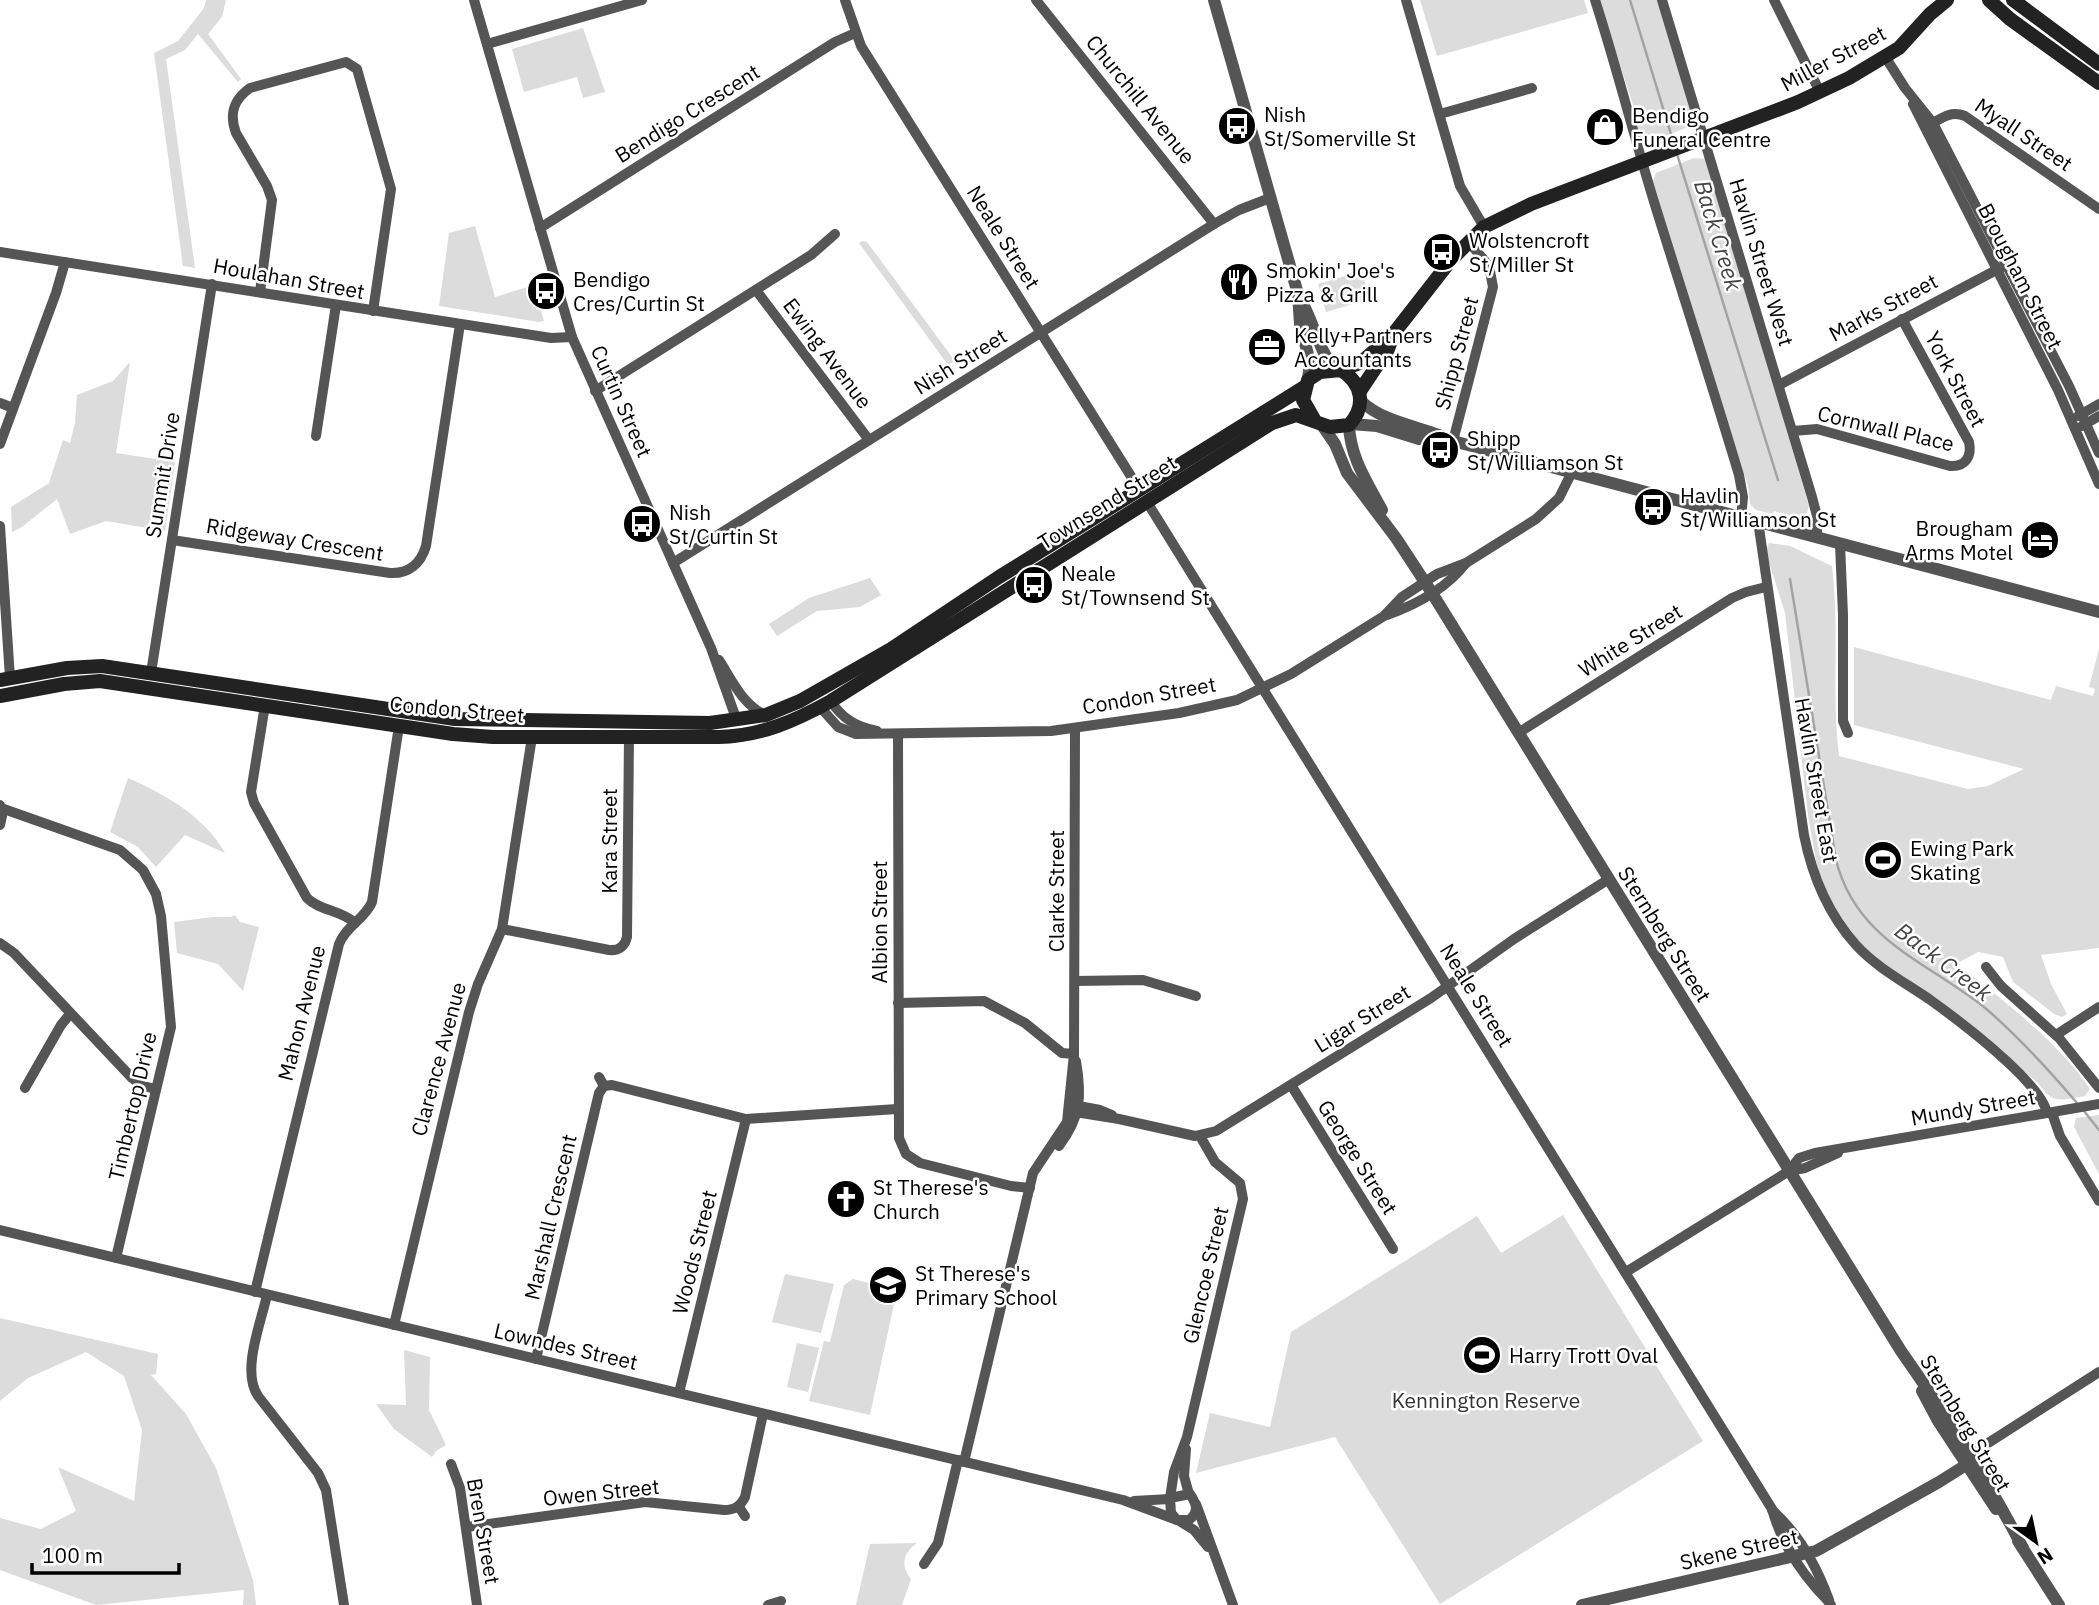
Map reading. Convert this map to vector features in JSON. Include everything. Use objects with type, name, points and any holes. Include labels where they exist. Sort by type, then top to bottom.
[{"type":"main road","name":"Miller Street","points":[[1338,370],[1353,367],[1394,334],[1468,241],[1484,228],[1520,208],[1820,92],[1886,58],[1908,41],[1933,7],[1947,0]]},
{"type":"main road","points":[[2013,0],[2099,64]]},
{"type":"main road","points":[[1989,1],[2099,83]]},
{"type":"main road","name":"Miller Street","points":[[1360,396],[1394,334]]},
{"type":"main road","points":[[1338,370],[1353,379],[1360,396],[1357,414],[1350,425],[1337,428],[1318,423],[1304,404],[1307,383],[1320,372],[1338,370]]},
{"type":"main road","name":"Townsend Street","points":[[825,704],[1143,496],[1307,383]]},
{"type":"main road","name":"Townsend Street","points":[[817,692],[891,649],[978,590],[1280,419],[1296,415],[1318,423]]},
{"type":"main road","name":"Condon Street","points":[[5,679],[84,666],[150,673],[400,719]]},
{"type":"main road","name":"Condon Street","points":[[0,696],[64,684],[100,681],[265,705],[400,719],[456,719],[629,737],[745,735],[782,725],[825,704]]},
{"type":"main road","name":"Condon Street","points":[[532,729],[737,721],[766,715],[817,692]]},
{"type":"main road","points":[[737,721],[746,726],[755,726],[825,704]]},
{"type":"street","name":"Curtin Street","points":[[474,0],[572,337],[711,648],[737,721]]},
{"type":"street","points":[[487,44],[642,0]]},
{"type":"street","name":"Neale Street","points":[[845,0],[855,33],[869,58],[1264,688],[1772,1509],[1788,1524],[1800,1556],[1821,1580],[1830,1603]]},
{"type":"street","name":"Churchill Avenue","points":[[1036,0],[1214,224]]},
{"type":"street","points":[[1406,0],[1460,186],[1484,228]]},
{"type":"street","points":[[1595,0],[1739,475],[1744,497],[1741,517]]},
{"type":"street","name":"Havlin Street West","points":[[1662,0],[1793,431],[1817,516],[1817,537]]},
{"type":"street","points":[[1774,0],[1820,92]]},
{"type":"street","points":[[1217,1],[1298,294],[1300,324],[1310,362],[1307,383]]},
{"type":"street","name":"Bendigo Crescent","points":[[540,228],[835,42],[855,33]]},
{"type":"street","name":"Brougham Street","points":[[1886,58],[1929,126],[2001,267],[2082,413],[2099,453]]},
{"type":"street","points":[[261,292],[272,200],[232,124],[233,107],[250,88],[346,62],[357,69],[391,190],[373,311]]},
{"type":"street","points":[[1440,114],[1532,88]]},
{"type":"street","name":"Myall Street","points":[[1929,126],[1954,113],[1965,116],[2099,209]]},
{"type":"street","name":"Nish Street","points":[[673,563],[1214,224],[1270,198]]},
{"type":"street","points":[[595,391],[811,255],[835,234]]},
{"type":"street","name":"Shipp Street","points":[[1453,441],[1493,288],[1489,266],[1468,241]]},
{"type":"street","name":"Houlahan Street","points":[[0,253],[551,338],[572,337]]},
{"type":"street","points":[[0,444],[65,262]]},
{"type":"street","name":"Brougham Street","points":[[2001,267],[2099,484]]},
{"type":"street","name":"Marks Street","points":[[1779,385],[2001,267]]},
{"type":"street","name":"Summit Drive","points":[[150,673],[212,284]]},
{"type":"street","name":"Ewing Avenue","points":[[756,290],[869,440]]},
{"type":"street","points":[[1298,294],[1311,317],[1323,353],[1338,370]]},
{"type":"street","points":[[316,436],[336,305]]},
{"type":"street","name":"York Street","points":[[1902,319],[1969,442],[1968,459]]},
{"type":"street","name":"Ridgeway Crescent","points":[[172,540],[390,573],[402,573],[415,565],[424,555],[426,546],[460,324]]},
{"type":"street","points":[[1360,396],[1377,413],[1435,432],[1453,441]]},
{"type":"street","points":[[0,403],[13,408]]},
{"type":"street","points":[[2071,419],[2099,404]]},
{"type":"street","points":[[2076,429],[2099,416]]},
{"type":"street","name":"Sternberg Street","points":[[1318,423],[1335,444],[1347,473],[1396,538],[1432,593],[1901,1351],[1938,1421],[1968,1459],[2059,1605]]},
{"type":"street","points":[[1350,425],[1377,426],[1419,439],[1453,441],[2099,612]]},
{"type":"street","name":"Sternberg Street","points":[[1350,425],[1350,443],[1354,458],[1396,538]]},
{"type":"street","name":"Cornwall Place","points":[[1793,431],[1817,429],[1951,466],[1959,466],[1968,459]]},
{"type":"street","name":"Condon Street","points":[[1384,616],[1402,597],[1424,581],[1466,563],[1548,510],[1562,495],[1572,472]]},
{"type":"street","name":"Havlin Street East","points":[[1758,522],[1804,835],[1812,869],[1829,907],[1865,954],[1958,1020],[2005,1059],[2029,1084],[2045,1106],[2099,1201]]},
{"type":"street","points":[[0,526],[5,679]]},
{"type":"street","points":[[1840,544],[1843,721],[1847,733]]},
{"type":"street","name":"Condon Street","points":[[825,704],[836,725],[848,732],[864,735],[1032,733],[1075,729],[1206,708],[1237,700],[1264,688],[1384,616],[1407,608],[1432,593],[1454,578],[1466,563]]},
{"type":"street","name":"White Street","points":[[1518,733],[1732,598],[1766,587]]},
{"type":"street","name":"Curtin Street","points":[[711,648],[745,701],[766,715]]},
{"type":"street","points":[[265,705],[251,792],[254,803],[307,898],[316,905],[344,914],[355,923]]},
{"type":"street","name":"Mahon Avenue","points":[[255,1292],[339,944],[343,934],[367,912],[372,902],[400,719]]},
{"type":"street","name":"Clarence Avenue","points":[[394,1325],[468,1012],[502,929],[532,729]]},
{"type":"street","name":"Clarke Street","points":[[924,1564],[939,1543],[1030,1188],[1068,1134],[1074,1108],[1078,1074],[1074,1054],[1075,729]]},
{"type":"street","name":"Albion Street","points":[[897,1110],[898,734]]},
{"type":"street","name":"Kara Street","points":[[624,945],[627,936],[629,737]]},
{"type":"street","points":[[0,825],[1,806]]},
{"type":"street","name":"Timbertop Drive","points":[[1,806],[120,850],[136,862],[153,886],[161,916],[171,1015],[170,1033],[116,1258]]},
{"type":"street","name":"Ligar Street","points":[[1200,1136],[1223,1127],[1291,1085],[1448,986],[1514,939],[1609,879]]},
{"type":"street","points":[[502,929],[609,950],[624,945],[633,954]]},
{"type":"street","points":[[0,943],[14,953],[132,1078],[143,1086],[156,1089]]},
{"type":"street","points":[[1986,967],[1995,980],[2056,1035],[2099,1088]]},
{"type":"street","points":[[1075,981],[1143,980],[1196,996]]},
{"type":"street","points":[[898,1003],[984,1002],[1025,1023],[1062,1053],[1074,1054]]},
{"type":"street","points":[[2056,1035],[2099,1007]]},
{"type":"street","points":[[26,1088],[61,1025],[70,1014]]},
{"type":"street","name":"Marshall Crescent","points":[[536,1359],[601,1081],[746,1119],[897,1110]]},
{"type":"street","name":"George Street","points":[[1291,1085],[1393,1249]]},
{"type":"street","name":"Mundy Street","points":[[1626,1272],[1789,1171],[1803,1156],[2096,1105]]},
{"type":"street","points":[[1074,1108],[1100,1110],[1119,1119],[1200,1136]]},
{"type":"street","points":[[897,1110],[899,1138],[903,1149],[914,1160],[925,1165],[1030,1188]]},
{"type":"street","name":"Woods Street","points":[[679,1393],[746,1119]]},
{"type":"street","name":"Glencoe Street","points":[[1170,1499],[1174,1472],[1187,1438],[1243,1192],[1238,1180],[1210,1156],[1200,1136]]},
{"type":"street","name":"Lowndes Street","points":[[0,1230],[1123,1500],[1179,1520]]},
{"type":"street","points":[[267,1294],[250,1367],[251,1384],[318,1473],[326,1490],[344,1605]]},
{"type":"street","name":"Skene Street","points":[[1582,1605],[1604,1603],[1800,1556],[1829,1545],[2097,1377]]},
{"type":"street","points":[[745,1516],[739,1507],[745,1497],[763,1414]]},
{"type":"street","name":"Glencoe Street","points":[[1187,1438],[1184,1476],[1189,1494]]},
{"type":"street","name":"Bren Street","points":[[451,1464],[460,1488],[477,1605]]},
{"type":"street","points":[[1211,1550],[1194,1530],[1171,1513],[1170,1499],[1189,1494],[1196,1504],[1233,1605]]},
{"type":"street","name":"Lowndes Street","points":[[1123,1500],[1144,1502],[1170,1499]]},
{"type":"street","name":"Owen Street","points":[[467,1527],[645,1502],[724,1510],[739,1507]]},
{"type":"street","points":[[1179,1520],[1193,1517],[1196,1504]]},
{"type":"street","points":[[768,1605],[781,1601]]},
{"type":"green space","points":[[206,0],[226,0],[222,17],[208,34],[241,79],[238,82],[198,34],[185,50],[166,59],[195,268],[183,266],[154,53],[178,41],[204,8]]},
{"type":"green space","points":[[1420,0],[1584,0],[1588,13],[1437,56]]},
{"type":"green space","points":[[1599,0],[1657,0],[1694,118],[1691,126],[1649,142],[1640,140],[1633,105]]},
{"type":"green space","points":[[583,28],[605,92],[583,98],[577,77],[524,92],[512,49]]},
{"type":"green space","points":[[1694,158],[1706,159],[1809,506],[1806,517],[1799,518],[1774,511],[1773,514],[1756,510],[1750,504],[1748,486],[1652,183],[1656,173]]},
{"type":"green space","points":[[475,226],[495,297],[534,285],[544,321],[439,306],[449,233]]},
{"type":"green space","points":[[867,242],[955,361],[948,365],[859,243]]},
{"type":"green space","points":[[1362,271],[1370,299],[1326,312],[1318,284]]},
{"type":"green space","points":[[130,362],[116,453],[175,462],[165,531],[106,521],[70,534],[57,499],[12,532],[11,507],[49,483],[63,440],[70,443],[77,395],[113,381]]},
{"type":"green space","points":[[1769,543],[1790,546],[1832,566],[1839,756],[1968,789],[1988,786],[2024,769],[1854,725],[1854,647],[2051,700],[2056,686],[2093,696],[2095,689],[2089,687],[2099,649],[2099,948],[2041,955],[2051,984],[2067,1014],[2062,1017],[2054,1014],[2013,982],[2003,957],[1978,952],[1956,964],[2009,1005],[2064,1056],[2090,1089],[2085,1096],[2058,1099],[2048,1095],[2038,1083],[1958,1016],[1866,952],[1830,906],[1816,861],[1808,815],[1785,613],[1767,556]]},
{"type":"green space","points":[[870,578],[881,595],[860,607],[817,611],[777,636],[769,624],[809,598]]},
{"type":"green space","points":[[128,778],[195,817],[225,853],[185,835],[156,867],[138,847],[110,832]]},
{"type":"green space","points":[[235,915],[240,922],[259,927],[243,991],[218,964],[177,953],[174,922]]},
{"type":"green space","points":[[2099,1115],[2099,1174],[2074,1127],[2076,1118]]},
{"type":"green space","name":"Kennington Reserve","points":[[1563,1215],[1703,1441],[1440,1604],[1335,1437],[1196,1473],[1210,1413],[1270,1427],[1291,1332],[1477,1216],[1501,1253]]},
{"type":"green space","points":[[785,1274],[834,1284],[821,1333],[772,1322]]},
{"type":"green space","points":[[853,1279],[897,1290],[870,1415],[809,1401],[824,1341],[830,1342],[844,1285]]},
{"type":"green space","points":[[0,1318],[158,1354],[156,1374],[151,1375],[186,1414],[216,1468],[253,1580],[256,1605],[243,1605],[244,1590],[96,1605],[0,1570],[0,1518],[41,1529],[76,1511],[58,1467],[134,1501],[142,1430],[124,1376],[86,1352],[28,1378],[0,1401]]},
{"type":"green space","points":[[797,1343],[819,1348],[808,1392],[787,1387]]},
{"type":"green space","points":[[404,1350],[430,1357],[429,1410],[446,1445],[432,1457],[394,1429],[376,1404],[406,1405]]},
{"type":"green space","points":[[917,1543],[906,1555],[905,1569],[911,1579],[902,1605],[856,1605],[870,1544]]},
{"type":"waterway","name":"Back Creek","points":[[1630,0],[1674,144]]},
{"type":"waterway","name":"Back Creek","points":[[1677,154],[1778,480]]},
{"type":"waterway","name":"Back Creek","points":[[1790,579],[1836,860],[1846,887],[1859,910],[1876,930],[1984,1007],[2009,1029],[2077,1103]]},
{"type":"waterway","name":"Back Creek","points":[[2084,1111],[2099,1130]]},
{"type":"place","name":"Nish St/Somerville St","points":[[1237,126]]},
{"type":"place","name":"Bendigo Funeral Centre","points":[[1605,127]]},
{"type":"place","name":"Wolstencroft St/Miller St","points":[[1442,252]]},
{"type":"place","name":"Smokin' Joe's Pizza & Grill","points":[[1239,282]]},
{"type":"place","name":"Bendigo Cres/Curtin St","points":[[546,291]]},
{"type":"place","name":"Kelly+Partners Accountants","points":[[1267,347]]},
{"type":"place","name":"Shipp St/Williamson St","points":[[1440,450]]},
{"type":"place","name":"Havlin St/Williamson St","points":[[1653,507]]},
{"type":"place","name":"Nish St/Curtin St","points":[[642,524]]},
{"type":"place","name":"Brougham Arms Motel","points":[[2040,540]]},
{"type":"place","name":"Neale St/Townsend St","points":[[1034,585]]},
{"type":"place","name":"Ewing Park Skating","points":[[1883,860]]},
{"type":"place","name":"St Therese's Church","points":[[846,1199]]},
{"type":"place","name":"St Therese's Primary School","points":[[888,1285]]},
{"type":"place","name":"Harry Trott Oval","points":[[1482,1355]]}]
